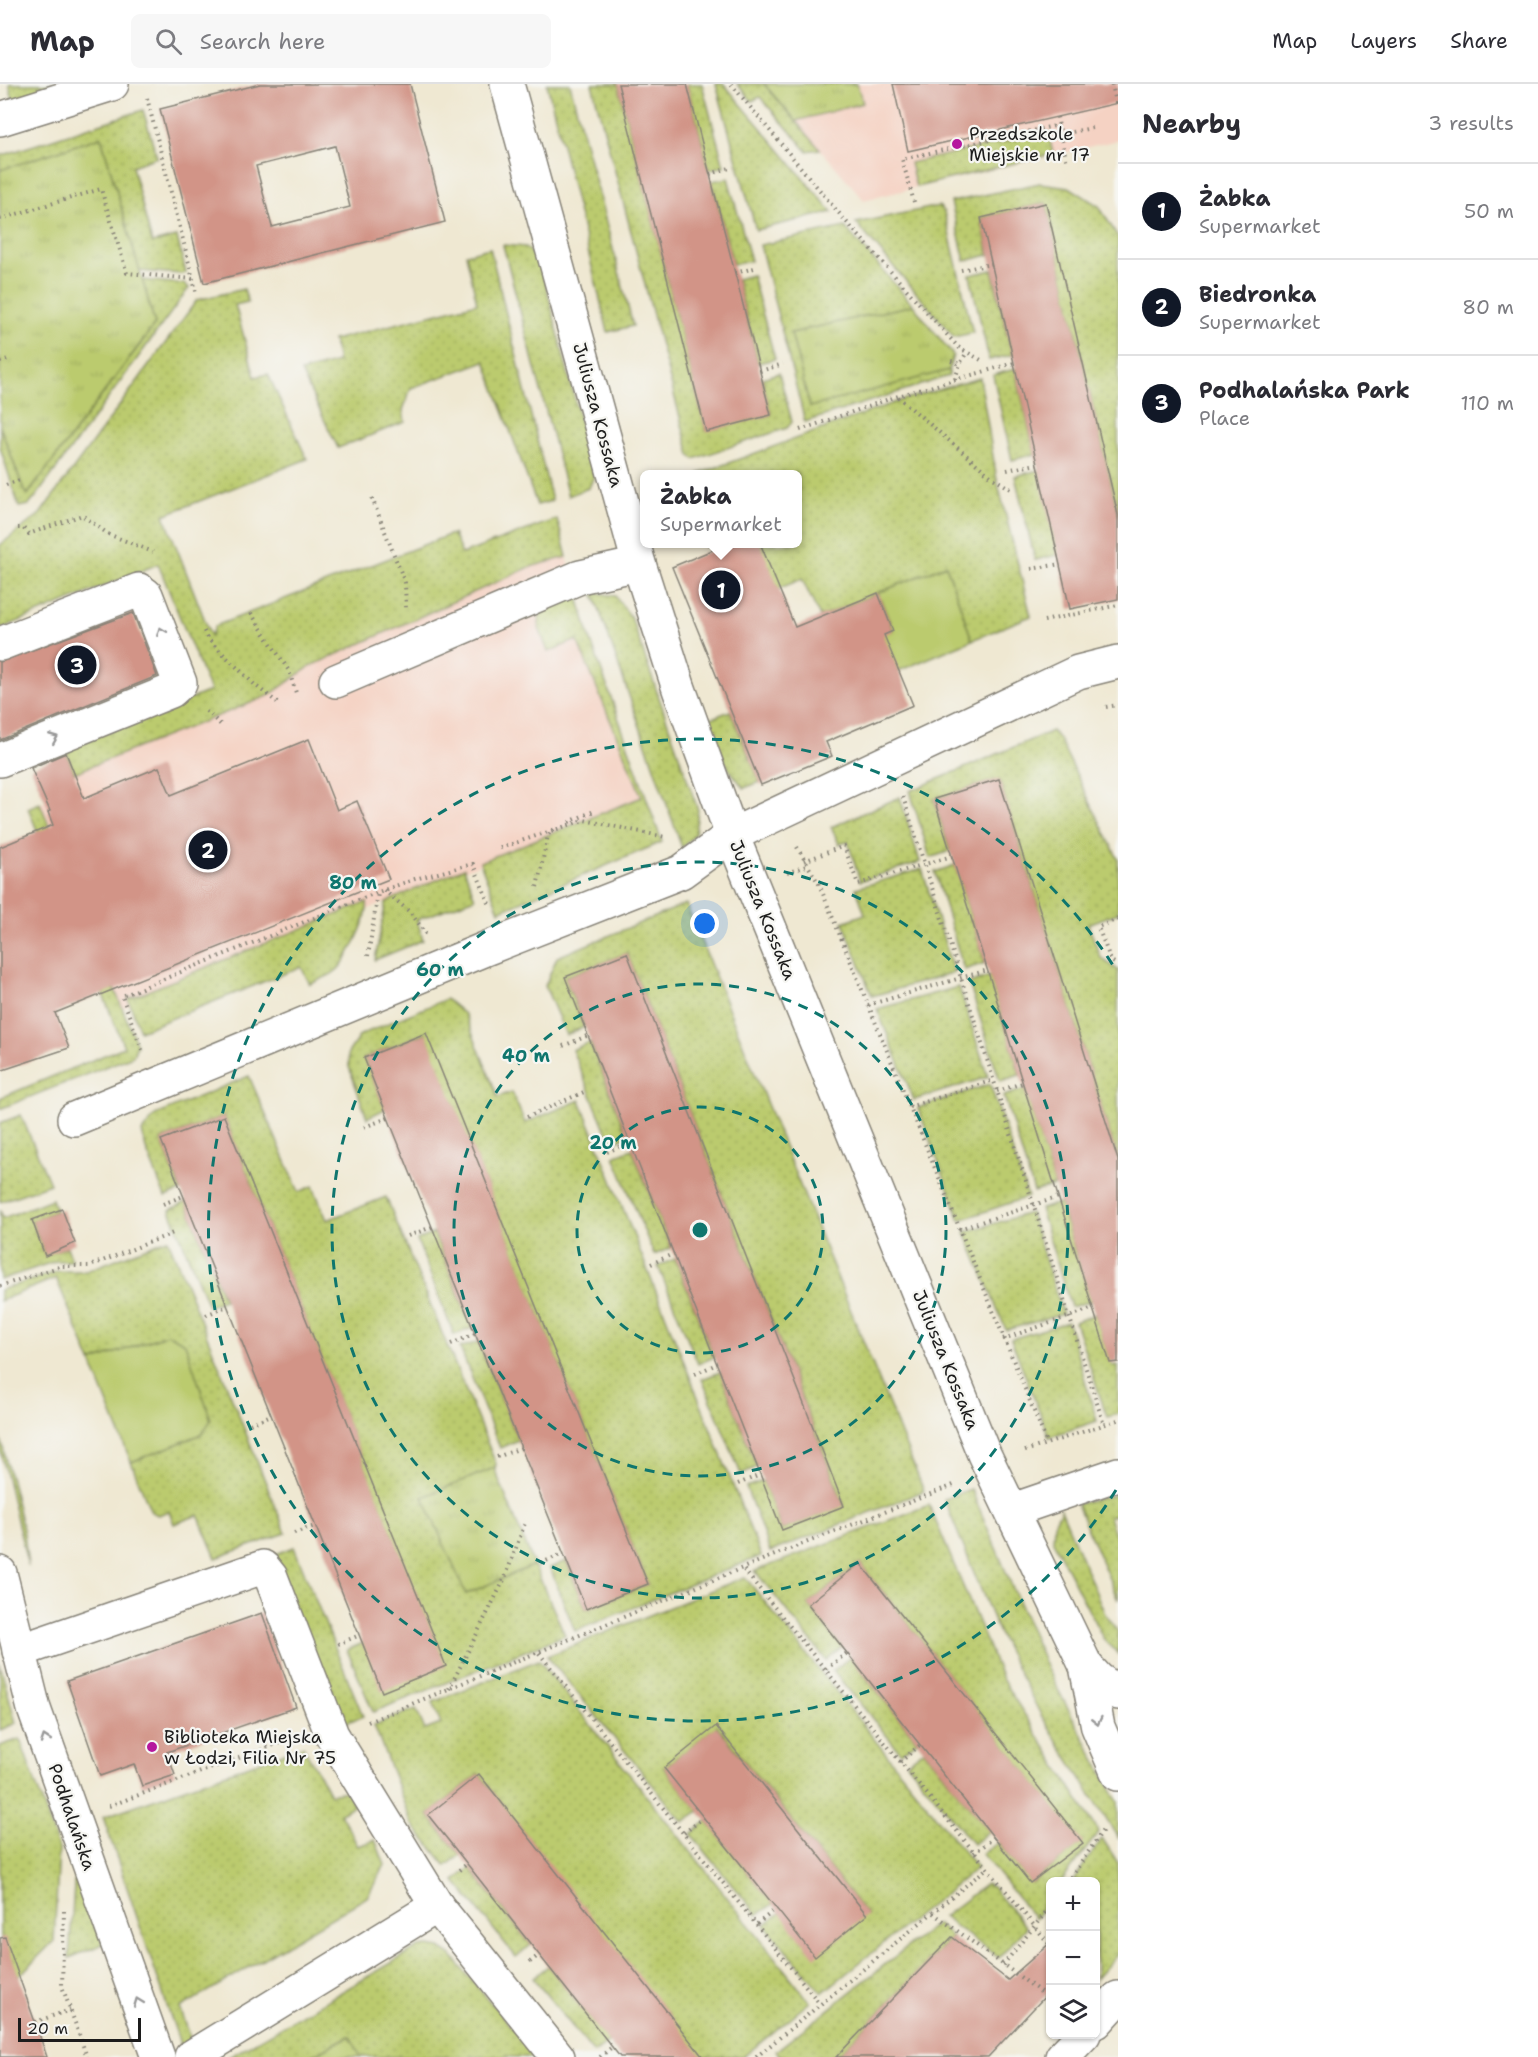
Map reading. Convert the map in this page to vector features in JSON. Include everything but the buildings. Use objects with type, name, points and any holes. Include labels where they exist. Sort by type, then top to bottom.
[{"type":"street","points":[[0,119],[112,84]]},
{"type":"street","name":"Juliusza Kossaka","points":[[507,84],[639,564],[679,689],[732,835],[990,1466],[1086,1666],[1098,1679],[1118,1693]]},
{"type":"street","points":[[336,681],[580,577],[639,564]]},
{"type":"street","points":[[0,644],[139,590],[146,595],[180,683],[171,691],[0,760]]},
{"type":"street","points":[[74,1119],[485,949],[681,872],[732,835],[1078,672],[1118,662]]},
{"type":"street","points":[[1013,1510],[1118,1474]]},
{"type":"street","points":[[19,1652],[263,1567],[271,1577],[332,1735],[437,1906],[558,2057]]},
{"type":"street","name":"Podhalańska","points":[[0,1573],[34,1709],[158,2057]]},
{"type":"street","points":[[1086,1666],[1098,1727],[1118,1774]]},
{"type":"street","points":[[191,2057],[437,1906]]},
{"type":"street","points":[[1100,2017],[1118,1998]]},
{"type":"street","points":[[1062,2057],[1078,2039]]},
{"type":"path","points":[[731,84],[843,218],[958,347],[981,360]]},
{"type":"path","points":[[1112,84],[1116,103]]},
{"type":"path","points":[[145,92],[197,295]]},
{"type":"path","points":[[1057,117],[1067,163]]},
{"type":"path","points":[[914,202],[902,159],[1059,125]]},
{"type":"path","points":[[1060,135],[1092,128]]},
{"type":"path","points":[[710,174],[733,167]]},
{"type":"path","points":[[0,219],[101,189],[127,273],[193,279]]},
{"type":"path","points":[[961,270],[991,264]]},
{"type":"path","points":[[735,273],[758,267]]},
{"type":"path","points":[[955,379],[967,352]]},
{"type":"path","points":[[0,362],[11,358]]},
{"type":"path","points":[[951,361],[960,364]]},
{"type":"path","points":[[800,430],[898,396],[1014,363]]},
{"type":"path","points":[[760,371],[783,364]]},
{"type":"path","points":[[898,396],[993,478],[1011,489]]},
{"type":"path","points":[[1007,470],[1037,464]]},
{"type":"path","points":[[6,485],[20,480]]},
{"type":"path","points":[[372,498],[405,583],[407,623],[412,648]]},
{"type":"path","points":[[1031,569],[1060,564]]},
{"type":"path","points":[[1044,621],[1118,605]]},
{"type":"path","points":[[251,613],[289,671],[297,696]]},
{"type":"path","points":[[1101,708],[1118,705]]},
{"type":"path","points":[[900,790],[1104,1425]]},
{"type":"path","points":[[500,848],[594,811]]},
{"type":"path","points":[[535,894],[548,835],[557,827],[584,820],[669,838]]},
{"type":"path","points":[[792,839],[819,884],[1047,1443],[1118,1420]]},
{"type":"path","points":[[804,861],[844,846],[858,884],[952,856]]},
{"type":"path","points":[[145,1057],[122,996],[378,892],[415,879],[473,864],[490,907]]},
{"type":"path","points":[[384,890],[411,913],[432,942]]},
{"type":"path","points":[[367,961],[378,892]]},
{"type":"path","points":[[1118,919],[1098,927],[1111,961],[1118,965]]},
{"type":"path","points":[[868,1005],[988,970]]},
{"type":"path","points":[[563,1046],[587,1036]]},
{"type":"path","points":[[909,1107],[994,1080]]},
{"type":"path","points":[[997,1091],[1023,1083]]},
{"type":"path","points":[[527,1117],[584,1092]]},
{"type":"path","points":[[364,1127],[388,1118]]},
{"type":"path","points":[[607,1152],[630,1142]]},
{"type":"path","points":[[163,1204],[183,1196]]},
{"type":"path","points":[[959,1229],[1059,1197]]},
{"type":"path","points":[[408,1236],[432,1227]]},
{"type":"path","points":[[0,1286],[62,1266],[90,1266],[173,1233]]},
{"type":"path","points":[[651,1264],[673,1254]]},
{"type":"path","points":[[206,1315],[227,1306]]},
{"type":"path","points":[[1004,1339],[1094,1308]]},
{"type":"path","points":[[451,1344],[475,1334]]},
{"type":"path","points":[[695,1374],[717,1364]]},
{"type":"path","points":[[250,1424],[271,1415]]},
{"type":"path","points":[[498,1457],[521,1448]]},
{"type":"path","points":[[77,1833],[93,1812],[309,1732],[315,1745],[332,1735],[930,1495],[990,1466]]},
{"type":"path","points":[[738,1484],[760,1475]]},
{"type":"path","points":[[448,1690],[505,1578],[525,1523]]},
{"type":"path","points":[[294,1533],[315,1526]]},
{"type":"path","points":[[541,1563],[563,1554]]},
{"type":"path","points":[[744,1570],[986,1869],[1046,1939]]},
{"type":"path","points":[[338,1644],[360,1635]]},
{"type":"path","points":[[539,1653],[820,2004]]},
{"type":"path","points":[[826,1669],[847,1653]]},
{"type":"path","points":[[900,1762],[920,1745]]},
{"type":"path","points":[[684,1833],[704,1817]]},
{"type":"path","points":[[1071,1877],[1103,1830]]},
{"type":"path","points":[[974,1853],[994,1838]]},
{"type":"path","points":[[756,2057],[986,1869]]},
{"type":"path","points":[[757,1924],[776,1909]]},
{"type":"path","points":[[933,1913],[1046,1996]]},
{"type":"path","points":[[1002,1965],[1046,1913]]},
{"type":"path","points":[[35,2022],[70,2010]]},
{"type":"path","points":[[600,2057],[612,2047]]},
{"type":"shaded area","name":"Przedszkole Miejskie nr 17","points":[[764,84],[1118,84],[1118,140],[864,200]]},
{"type":"shaded area","points":[[567,557],[589,635],[647,797],[111,1013],[28,808],[80,787],[74,773],[268,696],[311,666],[530,567]]},
{"type":"green space","points":[[9,84],[59,84],[13,100]]},
{"type":"green space","points":[[547,84],[570,84],[633,326],[608,332]]},
{"type":"green space","points":[[592,84],[618,84],[706,431],[771,415],[762,378],[779,373],[792,422],[787,428],[694,459],[690,455]]},
{"type":"green space","points":[[687,84],[702,84],[724,166],[709,170]]},
{"type":"green space","points":[[716,84],[724,84],[832,212],[756,230]]},
{"type":"green space","points":[[737,84],[764,84],[820,149],[807,151],[760,97],[752,101]]},
{"type":"green space","points":[[764,84],[857,84],[863,103],[796,121]]},
{"type":"green space","points":[[143,110],[157,157],[132,166],[152,243],[177,237],[186,273],[139,271],[101,137],[0,171],[0,156]]},
{"type":"green space","points":[[1048,132],[1053,154],[916,187],[910,163]]},
{"type":"green space","points":[[101,137],[155,324],[28,494],[24,490],[0,426],[0,170]]},
{"type":"green space","points":[[728,178],[751,261],[733,264],[712,181]]},
{"type":"green space","points":[[1040,183],[1069,187],[1099,206],[1118,237],[1118,515],[1046,203],[981,218],[989,255],[965,261],[951,202]]},
{"type":"green space","points":[[939,206],[944,212],[973,333],[954,337],[856,223]]},
{"type":"green space","points":[[845,227],[913,305],[791,333],[903,381],[949,370],[949,376],[805,422],[760,245]]},
{"type":"green space","points":[[503,245],[526,247],[540,262],[594,476],[589,488],[568,496]]},
{"type":"green space","points":[[490,248],[552,501],[537,505],[485,361],[411,388],[403,410],[405,422],[338,448],[301,372],[338,362],[333,340],[477,303],[466,254]]},
{"type":"green space","points":[[992,270],[1012,355],[989,360],[970,275]]},
{"type":"green space","points":[[752,275],[775,359],[758,363],[737,279]]},
{"type":"green space","points":[[142,280],[184,284],[189,288],[35,498],[29,505],[19,507],[0,447],[0,426],[24,490],[28,494],[155,324]]},
{"type":"green space","points":[[244,289],[248,302],[235,305],[255,377],[268,374],[307,459],[164,515],[211,636],[215,626],[453,534],[462,554],[557,519],[567,557],[530,567],[311,666],[268,696],[74,773],[65,749],[210,691],[158,564],[0,629],[0,545],[40,514],[197,300]]},
{"type":"green space","points":[[913,305],[953,355],[949,370],[810,407],[791,333]]},
{"type":"green space","points":[[1015,369],[1035,454],[1012,460],[993,375]]},
{"type":"green space","points":[[980,378],[997,480],[1031,616],[972,640],[946,565],[820,617],[802,579],[763,595],[760,548],[802,548],[802,470],[709,470],[902,400]]},
{"type":"green space","points":[[1039,470],[1058,555],[1035,560],[1015,476]]},
{"type":"green space","points":[[946,565],[972,640],[851,691],[845,650],[893,630],[878,593]]},
{"type":"green space","points":[[593,592],[615,596],[631,617],[698,810],[695,834],[682,848]]},
{"type":"green space","points":[[578,596],[589,635],[662,842],[499,911],[480,862],[642,797],[577,640],[548,652],[539,628],[540,609],[554,601]]},
{"type":"green space","points":[[730,711],[760,782],[744,788],[728,768],[707,720]]},
{"type":"green space","points":[[1052,731],[1059,739],[1118,859],[1118,913],[1088,924],[1101,958],[1118,970],[1118,1160],[999,779],[934,799],[950,851],[930,858],[910,791]]},
{"type":"green space","points":[[900,797],[920,862],[860,881],[848,842],[839,844],[831,827]]},
{"type":"green space","points":[[40,803],[137,1045],[133,1056],[0,1109],[0,1098],[124,1047],[28,808]]},
{"type":"green space","points":[[955,865],[985,963],[964,970],[935,872]]},
{"type":"green space","points":[[464,868],[475,898],[417,920],[423,940],[375,960],[386,902]]},
{"type":"green space","points":[[922,869],[954,973],[872,996],[843,922],[865,914],[856,888]]},
{"type":"green space","points":[[367,902],[365,917],[351,949],[341,966],[330,975],[310,984],[301,967],[140,1031],[128,999]]},
{"type":"green space","points":[[686,904],[924,1491],[770,1552],[746,1487],[763,1481],[782,1530],[844,1505],[627,953],[565,977],[584,1027],[566,1035],[545,986],[557,957]]},
{"type":"green space","points":[[990,976],[1020,1075],[1000,1081],[969,983]]},
{"type":"green space","points":[[959,987],[988,1077],[914,1100],[877,1009]]},
{"type":"green space","points":[[446,999],[465,1015],[498,1097],[512,1092],[525,1123],[580,1100],[761,1556],[575,1631],[550,1568],[566,1561],[586,1609],[648,1584],[425,1033],[364,1058],[385,1109],[367,1118],[349,1067],[348,1053],[360,1035]]},
{"type":"green space","points":[[590,1042],[627,1136],[611,1143],[572,1050]]},
{"type":"green space","points":[[249,1076],[299,1192],[313,1186],[327,1220],[386,1197],[496,1464],[466,1594],[534,1565],[565,1635],[373,1712],[347,1650],[363,1643],[445,1666],[224,1116],[161,1140],[181,1191],[165,1197],[146,1149],[142,1132],[155,1115]]},
{"type":"green space","points":[[990,1084],[1028,1197],[960,1220],[918,1108]]},
{"type":"green space","points":[[1025,1089],[1055,1186],[1034,1192],[1004,1096]]},
{"type":"green space","points":[[21,1115],[50,1184],[0,1202],[0,1123]]},
{"type":"green space","points":[[632,1149],[671,1248],[654,1255],[614,1156]]},
{"type":"green space","points":[[52,1199],[56,1211],[32,1221],[45,1255],[67,1247],[72,1261],[56,1261],[0,1280],[0,1210],[3,1218]]},
{"type":"green space","points":[[186,1202],[224,1300],[208,1306],[170,1210]]},
{"type":"green space","points":[[1060,1203],[1091,1301],[1071,1307],[1040,1209]]},
{"type":"green space","points":[[1030,1213],[1063,1314],[1006,1330],[965,1232]]},
{"type":"green space","points":[[434,1233],[472,1328],[454,1335],[417,1240]]},
{"type":"green space","points":[[168,1239],[286,1533],[216,1558],[198,1515],[174,1524],[169,1511],[158,1515],[151,1512],[131,1462],[202,1434],[168,1334],[91,1362],[56,1278],[0,1301],[0,1290],[59,1271],[86,1271]]},
{"type":"green space","points":[[675,1259],[714,1357],[698,1364],[658,1266]]},
{"type":"green space","points":[[1095,1314],[1112,1366],[1118,1365],[1118,1414],[1107,1417],[1075,1322]]},
{"type":"green space","points":[[1068,1322],[1097,1421],[1049,1437],[1011,1339]]},
{"type":"green space","points":[[168,1334],[185,1343],[211,1420],[202,1434],[131,1462],[91,1362]]},
{"type":"green space","points":[[478,1342],[518,1440],[500,1448],[460,1348]]},
{"type":"green space","points":[[720,1372],[757,1467],[741,1474],[702,1379]]},
{"type":"green space","points":[[0,1435],[24,1533],[28,1566],[0,1449]]},
{"type":"green space","points":[[494,1468],[534,1565],[466,1594],[423,1497]]},
{"type":"green space","points":[[971,1489],[1047,1669],[1118,1802],[1118,1838],[1042,1717],[1000,1636],[944,1499]]},
{"type":"green space","points":[[1118,1494],[1118,1514],[1109,1517],[1118,1543],[1118,1600],[1077,1504]]},
{"type":"green space","points":[[929,1505],[1002,1679],[1099,1832],[1065,1877],[1046,1877],[1046,1903],[1035,1919],[982,1854],[998,1843],[1031,1883],[1082,1843],[860,1563],[808,1604],[842,1647],[826,1660],[755,1571]]},
{"type":"green space","points":[[1061,1509],[1105,1614],[1118,1632],[1118,1654],[1103,1638],[1053,1541],[1054,1524]]},
{"type":"green space","points":[[294,1547],[363,1716],[337,1726],[274,1555]]},
{"type":"green space","points":[[745,1577],[977,1868],[822,1993],[765,1925],[780,1913],[867,1915],[717,1726],[664,1768],[699,1811],[683,1822],[547,1656]]},
{"type":"green space","points":[[850,1657],[917,1741],[901,1753],[833,1671]]},
{"type":"green space","points":[[539,1660],[810,2002],[743,2057],[697,2057],[479,1774],[428,1815],[460,1855],[446,1866],[412,1824],[374,1725],[416,1709],[425,1730],[441,1724],[433,1702]]},
{"type":"green space","points":[[0,1664],[16,1723],[0,1730]]},
{"type":"green space","points":[[20,1739],[59,1849],[54,1941],[19,1976],[0,1976],[0,1746]]},
{"type":"green space","points":[[303,1746],[330,1794],[347,1791],[354,1806],[340,1813],[358,1846],[375,1840],[385,1865],[367,1897],[180,2008],[191,2039],[181,2047],[103,1817]]},
{"type":"green space","points":[[924,1750],[989,1831],[973,1844],[907,1763]]},
{"type":"green space","points":[[707,1821],[773,1904],[757,1915],[691,1834]]},
{"type":"green space","points":[[1102,1838],[1118,1863],[1118,1954],[1100,1974],[1100,1877],[1076,1877]]},
{"type":"green space","points":[[470,1868],[531,1945],[516,1957],[455,1881]]},
{"type":"green space","points":[[75,1871],[103,1944],[69,1958]]},
{"type":"green space","points":[[986,1884],[993,1888],[1026,1927],[999,1958],[943,1917]]},
{"type":"green space","points":[[936,1924],[952,1937],[836,2057],[780,2057],[776,2051]]},
{"type":"green space","points":[[419,1947],[440,1948],[451,1955],[536,2057],[361,2057],[349,2036],[309,2057],[229,2057]]},
{"type":"green space","points":[[548,1966],[609,2042],[594,2053],[533,1978]]},
{"type":"green space","points":[[350,2036],[361,2057],[309,2057]]},
{"type":"place","name":"Przedszkole Miejskie nr 17","points":[[957,144]]},
{"type":"place","name":"Żabka","points":[[721,590]]},
{"type":"place","name":"Podhalańska Park","points":[[77,665]]},
{"type":"place","name":"Biedronka","points":[[208,850]]},
{"type":"place","name":"Biblioteka Miejska w Łodzi, Filia Nr 75","points":[[152,1747]]}]
